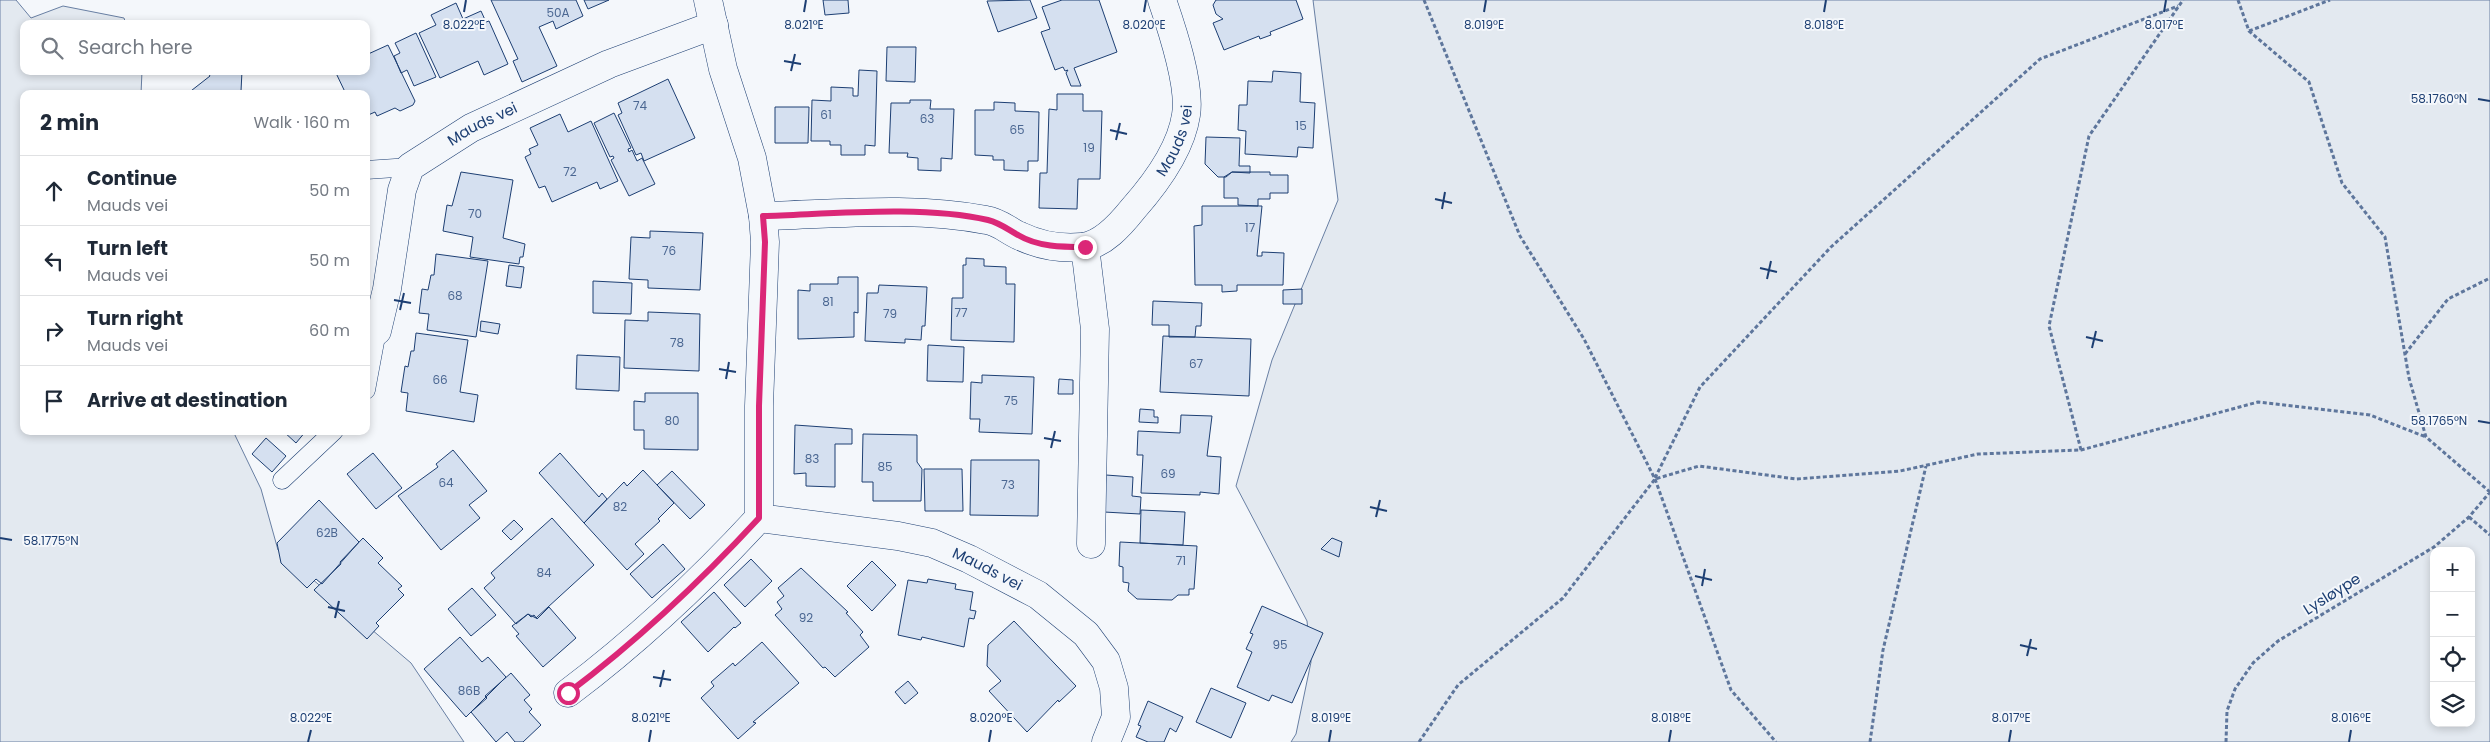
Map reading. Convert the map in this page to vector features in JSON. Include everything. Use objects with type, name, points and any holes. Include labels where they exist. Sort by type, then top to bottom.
[{"type":"street","name":"Mauds vei","points":[[763,216],[906,213],[950,215],[988,220],[1004,225],[1019,236],[1054,248],[1085,247],[1105,238],[1150,190],[1179,141],[1187,114],[1185,86],[1162,0]]},
{"type":"street","name":"Mauds vei","points":[[410,167],[471,128],[609,64],[711,13],[723,69],[752,158],[763,216],[765,242],[759,406],[759,518],[898,536],[932,543],[969,559],[1038,595],[1086,634],[1106,661],[1114,688],[1116,717],[1106,742]]},
{"type":"street","points":[[377,331],[387,289],[402,190],[410,167]]},
{"type":"street","points":[[1085,247],[1095,329],[1091,544]]},
{"type":"street","points":[[568,693],[621,653],[638,634],[687,592],[759,518]]},
{"type":"lane","points":[[370,170],[410,167]]},
{"type":"lane","points":[[370,369],[377,331]]},
{"type":"lane","points":[[282,480],[330,435]]},
{"type":"path","points":[[1424,0],[1520,236],[1584,340],[1654,479],[1731,690],[1776,742]]},
{"type":"path","points":[[2081,450],[2049,326],[2090,136],[2182,0]]},
{"type":"path","points":[[2238,0],[2250,31],[2309,82],[2342,183],[2385,238],[2409,378],[2426,437]]},
{"type":"path","points":[[2250,31],[2330,0]]},
{"type":"path","points":[[1419,742],[1458,685],[1563,598],[1654,479],[1700,387],[1831,247],[2040,59],[2178,6]]},
{"type":"path","points":[[2405,354],[2448,299],[2490,278]]},
{"type":"path","points":[[1654,479],[1699,466],[1796,479],[1900,471],[1978,454],[2081,450],[2258,402],[2370,415],[2426,437],[2490,492]]},
{"type":"path","points":[[1870,742],[1883,650],[1926,466]]},
{"type":"path","name":"Lysløype","points":[[2226,742],[2227,711],[2235,689],[2253,662],[2278,641],[2434,547],[2469,517],[2490,492]]},
{"type":"path","points":[[2469,517],[2490,535]]},
{"type":"shaded area","points":[[0,0],[16,0],[31,18],[63,6],[124,18],[125,20],[20,20],[20,75],[142,75],[141,90],[20,90],[20,435],[235,435],[261,489],[278,550],[411,663],[464,742],[0,742]]},
{"type":"shaded area","points":[[1313,0],[2490,0],[2490,742],[1291,742],[1296,734],[1311,662],[1307,621],[1236,486],[1272,360],[1338,200]]},
{"type":"building","points":[[491,0],[576,0],[583,16],[556,29],[553,21],[539,27],[557,66],[522,82],[513,61],[518,59]]},
{"type":"building","points":[[584,0],[609,0],[588,9]]},
{"type":"building","points":[[823,0],[848,0],[849,13],[825,15]]},
{"type":"building","points":[[1030,0],[1037,18],[998,32],[987,1]]},
{"type":"building","points":[[1062,0],[1099,0],[1117,52],[1074,68],[1081,86],[1071,86],[1066,73],[1068,70],[1065,71],[1063,67],[1055,70],[1041,32],[1050,29],[1042,7]]},
{"type":"building","points":[[1216,0],[1296,0],[1303,19],[1270,32],[1271,35],[1260,39],[1259,36],[1224,50],[1213,23],[1223,19],[1216,14],[1213,5]]},
{"type":"building","points":[[456,3],[463,19],[481,11],[486,22],[489,21],[508,64],[484,75],[478,61],[440,78],[419,33],[436,25],[431,15]]},
{"type":"building","points":[[416,33],[436,77],[414,86],[407,70],[401,73],[394,56],[400,53],[395,43]]},
{"type":"building","points":[[388,45],[415,101],[413,105],[400,111],[395,108],[377,116],[375,112],[370,114],[370,90],[344,90],[337,75],[370,75],[370,53]]},
{"type":"building","points":[[887,47],[916,47],[915,82],[886,81]]},
{"type":"building","points":[[859,70],[877,71],[875,146],[865,145],[865,155],[841,155],[841,145],[830,145],[830,141],[811,141],[812,100],[831,101],[831,87],[853,88],[853,96],[858,96]]},
{"type":"building","points":[[1273,71],[1301,73],[1300,102],[1315,103],[1313,148],[1298,147],[1297,157],[1245,154],[1246,131],[1238,130],[1239,105],[1247,105],[1248,81],[1272,82]]},
{"type":"building","points":[[242,75],[241,90],[192,90],[210,76]]},
{"type":"building","points":[[668,79],[695,138],[644,161],[641,153],[636,155],[618,115],[622,113],[618,103]]},
{"type":"building","points":[[1057,94],[1083,94],[1083,111],[1102,111],[1100,179],[1078,179],[1077,209],[1039,208],[1040,173],[1047,173],[1049,109],[1057,110]]},
{"type":"building","points":[[910,100],[931,100],[930,109],[954,109],[952,159],[941,158],[941,171],[918,170],[918,158],[907,157],[908,153],[889,153],[891,103],[910,103]]},
{"type":"building","points":[[994,102],[1015,103],[1015,111],[1039,112],[1038,161],[1028,161],[1028,171],[1004,170],[1004,160],[993,160],[993,156],[975,155],[975,110],[994,110]]},
{"type":"building","points":[[775,107],[809,107],[808,143],[775,143]]},
{"type":"building","points":[[614,113],[631,148],[628,149],[629,152],[632,150],[637,161],[642,158],[655,184],[629,196],[611,160],[614,158],[613,156],[610,157],[594,123]]},
{"type":"building","points":[[560,114],[568,132],[591,121],[618,181],[600,189],[597,182],[552,202],[545,186],[539,188],[525,157],[531,154],[529,149],[538,145],[530,128]]},
{"type":"building","points":[[1206,137],[1240,138],[1239,166],[1250,166],[1250,173],[1232,172],[1226,177],[1218,177],[1205,164]]},
{"type":"building","points":[[461,172],[513,180],[503,238],[525,244],[523,257],[520,257],[519,264],[470,257],[473,237],[443,231],[447,205],[452,206]]},
{"type":"building","points":[[1232,172],[1270,172],[1270,175],[1288,175],[1288,193],[1270,193],[1270,199],[1258,199],[1258,206],[1238,205],[1238,198],[1224,198],[1224,177]]},
{"type":"building","points":[[1202,206],[1262,206],[1257,256],[1262,256],[1262,252],[1284,253],[1283,285],[1237,285],[1237,291],[1222,292],[1222,285],[1195,285],[1194,226],[1202,225]]},
{"type":"building","points":[[650,231],[703,233],[700,290],[648,288],[648,280],[629,279],[631,237],[650,238]]},
{"type":"building","points":[[436,254],[488,261],[476,337],[427,330],[429,314],[419,313],[422,289],[428,290],[431,275],[434,275]]},
{"type":"building","points":[[966,258],[984,259],[984,266],[1006,267],[1006,284],[1015,284],[1014,342],[951,340],[952,298],[963,298],[963,265],[966,265]]},
{"type":"building","points":[[509,265],[524,267],[521,288],[506,286]]},
{"type":"building","points":[[838,277],[858,277],[858,313],[854,312],[854,337],[798,339],[798,290],[810,291],[810,284],[838,284]]},
{"type":"building","points":[[593,281],[632,283],[631,314],[593,313]]},
{"type":"building","points":[[879,285],[927,287],[925,326],[922,326],[921,340],[905,339],[905,343],[865,341],[867,293],[878,293]]},
{"type":"building","points":[[1302,289],[1302,304],[1283,304],[1283,290]]},
{"type":"building","points":[[1153,301],[1202,303],[1201,326],[1196,326],[1195,337],[1169,337],[1169,325],[1152,325]]},
{"type":"building","points":[[648,312],[700,314],[699,371],[624,368],[625,320],[648,321]]},
{"type":"building","points":[[481,321],[500,324],[498,334],[480,331]]},
{"type":"building","points":[[416,333],[468,340],[460,392],[478,395],[474,422],[406,411],[408,393],[401,392],[405,366],[408,367],[411,351],[414,351]]},
{"type":"building","points":[[1163,336],[1251,339],[1249,396],[1160,392]]},
{"type":"building","points":[[928,345],[964,347],[963,382],[927,381]]},
{"type":"building","points":[[577,355],[620,357],[619,391],[576,389]]},
{"type":"building","points":[[982,375],[1034,377],[1032,434],[979,432],[980,419],[970,419],[971,382],[982,383]]},
{"type":"building","points":[[1059,379],[1073,380],[1073,394],[1058,394]]},
{"type":"building","points":[[645,393],[698,393],[698,450],[644,449],[644,430],[634,430],[634,401],[645,402]]},
{"type":"building","points":[[1140,409],[1154,410],[1154,417],[1158,417],[1158,423],[1139,422]]},
{"type":"building","points":[[1181,415],[1212,416],[1207,456],[1221,457],[1219,494],[1200,492],[1200,495],[1141,493],[1143,455],[1137,455],[1138,431],[1180,433]]},
{"type":"building","points":[[795,425],[852,429],[852,444],[835,444],[835,487],[806,486],[806,473],[794,474]]},
{"type":"building","points":[[863,434],[917,435],[917,462],[922,469],[921,501],[873,501],[873,482],[862,482]]},
{"type":"building","points":[[287,435],[303,435],[296,443]]},
{"type":"building","points":[[266,438],[286,456],[272,472],[252,454]]},
{"type":"building","points":[[453,450],[487,491],[469,505],[480,518],[441,550],[398,496],[438,467],[436,464]]},
{"type":"building","points":[[373,453],[402,488],[376,509],[347,474]]},
{"type":"building","points":[[560,453],[599,497],[602,493],[607,499],[584,523],[539,473]]},
{"type":"building","points":[[971,460],[1039,460],[1038,516],[970,515]]},
{"type":"building","points":[[924,469],[962,469],[963,511],[925,511]]},
{"type":"building","points":[[643,470],[674,503],[658,519],[660,521],[635,544],[644,554],[627,570],[584,523],[624,482],[627,486]]},
{"type":"building","points":[[672,471],[705,505],[690,519],[657,485]]},
{"type":"building","points":[[1106,475],[1133,477],[1132,496],[1141,497],[1140,514],[1104,512]]},
{"type":"building","points":[[319,500],[359,542],[322,584],[316,579],[307,588],[281,563],[277,543]]},
{"type":"building","points":[[1141,510],[1185,512],[1183,545],[1140,543]]},
{"type":"building","points":[[552,518],[594,565],[536,618],[528,614],[516,624],[484,588],[495,578],[491,573]]},
{"type":"building","points":[[514,520],[523,529],[511,540],[502,531]]},
{"type":"building","points":[[363,538],[383,558],[378,563],[402,586],[398,589],[404,595],[376,623],[379,626],[367,639],[314,590],[341,564],[340,562]]},
{"type":"building","points":[[1332,538],[1342,542],[1339,557],[1321,549]]},
{"type":"building","points":[[1120,542],[1197,546],[1194,589],[1189,589],[1189,595],[1178,595],[1172,600],[1137,599],[1128,591],[1129,583],[1123,582],[1123,567],[1119,566]]},
{"type":"building","points":[[663,544],[685,569],[652,598],[630,574]]},
{"type":"building","points":[[751,559],[772,581],[745,607],[724,585]]},
{"type":"building","points":[[872,561],[896,585],[872,611],[847,586]]},
{"type":"building","points":[[801,568],[848,612],[846,613],[863,632],[860,635],[869,647],[835,677],[825,667],[823,668],[775,615],[782,609],[777,602],[784,596],[778,588]]},
{"type":"building","points":[[928,579],[956,584],[955,589],[973,592],[970,610],[976,611],[974,619],[969,618],[964,647],[922,637],[921,640],[898,635],[908,580],[927,583]]},
{"type":"building","points":[[472,588],[496,615],[471,636],[448,609]]},
{"type":"building","points":[[714,592],[741,623],[734,627],[708,652],[681,622]]},
{"type":"building","points":[[1262,606],[1323,633],[1292,703],[1272,695],[1269,701],[1237,687],[1252,652],[1246,649],[1253,634],[1250,633]]},
{"type":"building","points":[[549,607],[576,638],[543,667],[516,636],[519,634],[512,626],[528,614],[531,617],[534,615],[537,619]]},
{"type":"building","points":[[1014,621],[1076,686],[1059,702],[1058,700],[1027,732],[989,691],[1001,681],[987,666],[988,645]]},
{"type":"building","points":[[460,637],[482,662],[488,657],[506,677],[466,717],[424,669]]},
{"type":"building","points":[[762,642],[799,683],[753,722],[756,723],[738,739],[701,698],[714,686],[711,682],[733,663],[735,666]]},
{"type":"building","points":[[511,673],[530,695],[524,700],[532,709],[529,712],[541,725],[523,742],[515,742],[507,732],[496,742],[471,712],[487,698],[485,696]]},
{"type":"building","points":[[908,681],[918,693],[905,704],[895,692]]},
{"type":"building","points":[[1211,688],[1246,703],[1231,738],[1196,722]]},
{"type":"building","points":[[1148,701],[1183,717],[1176,732],[1170,728],[1164,742],[1148,742],[1136,737],[1141,726],[1138,725]]},
{"type":"route","points":[[568,693],[621,653],[638,634],[714,566],[759,518],[759,406],[765,242],[763,216],[906,213],[950,215],[988,220],[1004,225],[1019,236],[1054,248],[1085,247]]}]
